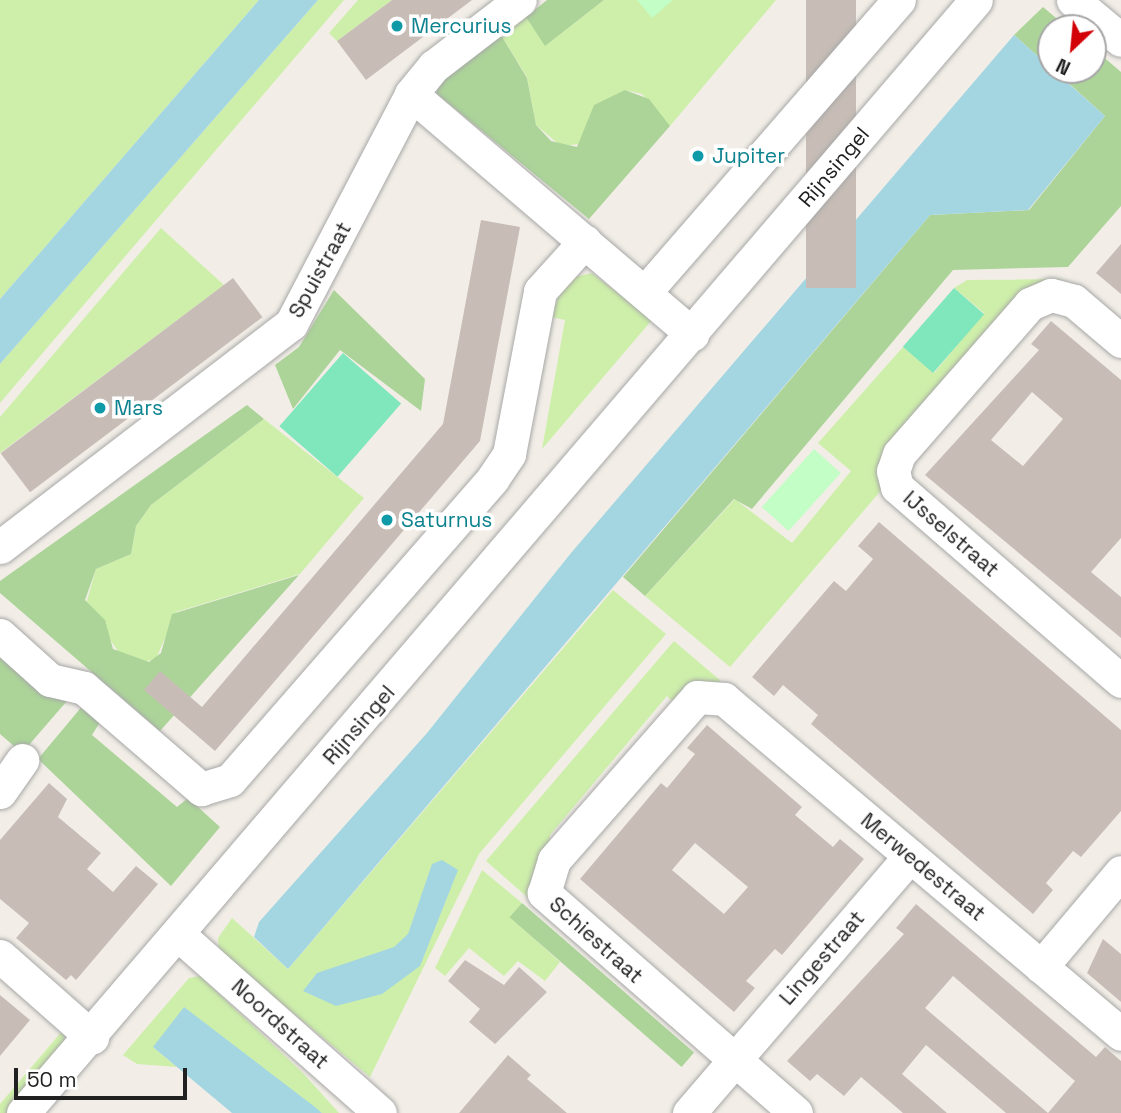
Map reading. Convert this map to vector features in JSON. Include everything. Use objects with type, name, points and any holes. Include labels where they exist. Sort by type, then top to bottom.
[{"type":"street","name":"Spuistraat","points":[[0,547],[291,324],[411,94],[434,65],[520,0]]},
{"type":"street","points":[[645,292],[899,0]]},
{"type":"street","name":"Rijnsingel","points":[[23,1113],[179,936],[976,0]]},
{"type":"street","points":[[1073,0],[1121,40]]},
{"type":"street","points":[[411,94],[692,334]]},
{"type":"street","points":[[0,635],[50,680],[84,688],[201,789],[214,790],[230,780],[493,478],[509,454],[540,291],[585,241]]},
{"type":"street","name":"IJsselstraat","points":[[1121,341],[1074,301],[1051,295],[1030,304],[899,454],[893,471],[897,487],[1121,681]]},
{"type":"street","name":"Merwedestraat","points":[[724,699],[1121,1034]]},
{"type":"street","name":"Schiestraat","points":[[724,699],[688,703],[544,880],[548,901],[734,1060]]},
{"type":"street","points":[[0,792],[22,760]]},
{"type":"street","name":"Lingestraat","points":[[689,1113],[910,856]]},
{"type":"street","points":[[1041,967],[1121,872]]},
{"type":"street","name":"Noordstraat","points":[[179,936],[380,1113]]},
{"type":"street","points":[[0,956],[92,1037]]},
{"type":"street","points":[[734,1060],[796,1113]]},
{"type":"green space","points":[[0,0],[259,0],[0,299]]},
{"type":"green space","points":[[318,0],[344,0],[0,403],[0,364]]},
{"type":"green space","points":[[358,0],[392,0],[337,41],[329,33]]},
{"type":"green space","points":[[547,0],[604,0],[545,46],[526,17]]},
{"type":"green space","points":[[604,0],[776,0],[670,126],[642,94],[625,90],[580,144],[561,146],[536,125],[527,77],[501,35],[526,17],[546,45]]},
{"type":"green space","points":[[637,0],[673,0],[652,18]]},
{"type":"green space","points":[[1043,7],[1051,14],[1037,14],[1037,56],[1014,35]]},
{"type":"green space","points":[[501,35],[527,78],[536,125],[551,141],[577,147],[594,105],[625,90],[649,99],[670,126],[589,219],[437,94],[437,83]]},
{"type":"green space","points":[[1107,60],[1121,72],[1121,206],[1068,267],[953,270],[752,509],[734,499],[645,596],[623,577],[930,215],[1029,210],[1105,116],[1070,84],[1107,84]]},
{"type":"green space","points":[[161,228],[224,285],[0,453],[0,417]]},
{"type":"green space","points":[[592,273],[652,320],[542,449],[565,320],[551,317],[559,294],[575,277]]},
{"type":"green space","points":[[1062,279],[730,667],[645,596],[735,499],[792,543],[851,471],[818,443],[903,347],[934,373],[984,313],[954,288],[967,280]]},
{"type":"green space","points":[[954,288],[984,314],[933,373],[903,347]]},
{"type":"green space","points":[[334,290],[425,379],[421,411],[340,350],[293,409],[275,365],[299,347]]},
{"type":"green space","points":[[343,353],[401,404],[337,477],[279,426]]},
{"type":"green space","points":[[247,405],[264,419],[151,505],[136,526],[131,554],[96,569],[85,600],[105,620],[113,649],[149,662],[161,653],[172,614],[299,575],[160,731],[0,593],[0,581]]},
{"type":"green space","points":[[264,419],[364,498],[300,574],[176,612],[156,659],[140,663],[120,654],[86,604],[96,569],[131,554],[136,526],[151,505]]},
{"type":"green space","points":[[814,449],[841,473],[789,531],[762,507]]},
{"type":"green space","points":[[613,590],[666,634],[479,854],[370,1077],[219,951],[218,938],[232,918],[288,969]]},
{"type":"green space","points":[[674,641],[721,681],[673,702],[667,696],[550,835],[543,911],[486,861]]},
{"type":"green space","points":[[0,652],[73,694],[22,753],[0,734]]},
{"type":"green space","points":[[84,704],[102,719],[92,735],[177,807],[188,798],[220,827],[171,886],[38,759]]},
{"type":"green space","points":[[482,870],[522,903],[511,918],[560,962],[545,981],[518,961],[504,976],[469,948],[445,976],[435,968]]},
{"type":"green space","points":[[522,903],[694,1053],[682,1067],[510,917]]},
{"type":"green space","points":[[200,976],[303,1073],[339,1113],[322,1113],[153,1047],[177,1067],[137,1064],[123,1055],[189,978]]},
{"type":"green space","points":[[63,1030],[65,1040],[9,1113],[0,1113],[0,1104]]},
{"type":"water","points":[[259,0],[318,0],[0,364],[0,299]]},
{"type":"water","points":[[1014,35],[1037,55],[1037,84],[1069,84],[1105,116],[1028,210],[930,215],[288,969],[254,937],[259,922],[427,733],[571,553]]},
{"type":"water","points":[[442,860],[458,870],[420,966],[382,994],[336,1006],[303,991],[317,973],[394,947],[408,934],[432,864]]},
{"type":"water","points":[[184,1007],[322,1113],[232,1113],[153,1047]]},
{"type":"building","name":"Mercurius","points":[[392,0],[472,0],[366,80],[337,41]]},
{"type":"building","points":[[806,0],[856,0],[856,288],[806,288]]},
{"type":"building","name":"Saturnus","points":[[481,220],[520,227],[480,441],[215,751],[144,690],[160,671],[202,707],[443,424]]},
{"type":"building","points":[[1121,244],[1121,294],[1096,273]]},
{"type":"building","name":"Mars","points":[[233,278],[262,317],[30,492],[1,453]]},
{"type":"building","points":[[1051,321],[1121,380],[1121,538],[1091,572],[1121,597],[1121,638],[925,475],[1039,350],[1031,344]],"holes":[[[1032,392],[1063,419],[1023,466],[991,440]]]},
{"type":"building","points":[[879,522],[1121,730],[1121,811],[1081,857],[1073,851],[1046,883],[1053,890],[1033,914],[811,724],[818,715],[783,685],[774,696],[752,677],[834,581],[846,591],[873,559],[858,546]]},
{"type":"building","points":[[707,725],[802,807],[795,815],[833,847],[840,839],[864,859],[782,955],[775,949],[746,981],[755,988],[734,1012],[580,879],[661,783],[667,788],[695,754],[687,748]],"holes":[[[695,843],[748,887],[724,914],[672,870]]]},
{"type":"building","points":[[49,783],[67,799],[58,817],[101,853],[87,869],[113,892],[136,866],[158,884],[76,980],[71,975],[66,980],[16,938],[29,923],[0,899],[0,840]]},
{"type":"building","points":[[916,904],[1096,1057],[1105,1047],[1121,1061],[1121,1113],[1048,1113],[1006,1113],[926,1045],[902,1074],[947,1113],[903,1113],[861,1077],[844,1096],[817,1074],[810,1081],[787,1061],[904,934],[896,928]],"holes":[[[953,976],[1075,1081],[1048,1113],[925,1008]]]},
{"type":"building","points":[[1103,939],[1121,954],[1121,1002],[1087,973]]},
{"type":"building","points":[[465,960],[504,985],[519,967],[547,992],[495,1044],[469,1022],[480,1009],[448,981]]},
{"type":"building","points":[[0,995],[30,1020],[0,1056]]},
{"type":"building","points":[[508,1055],[531,1075],[527,1079],[567,1113],[459,1113]]},
{"type":"place","name":"Mercurius","points":[[397,26]]},
{"type":"place","name":"Jupiter","points":[[698,156]]},
{"type":"place","name":"Mars","points":[[100,408]]},
{"type":"place","name":"Saturnus","points":[[387,520]]}]
